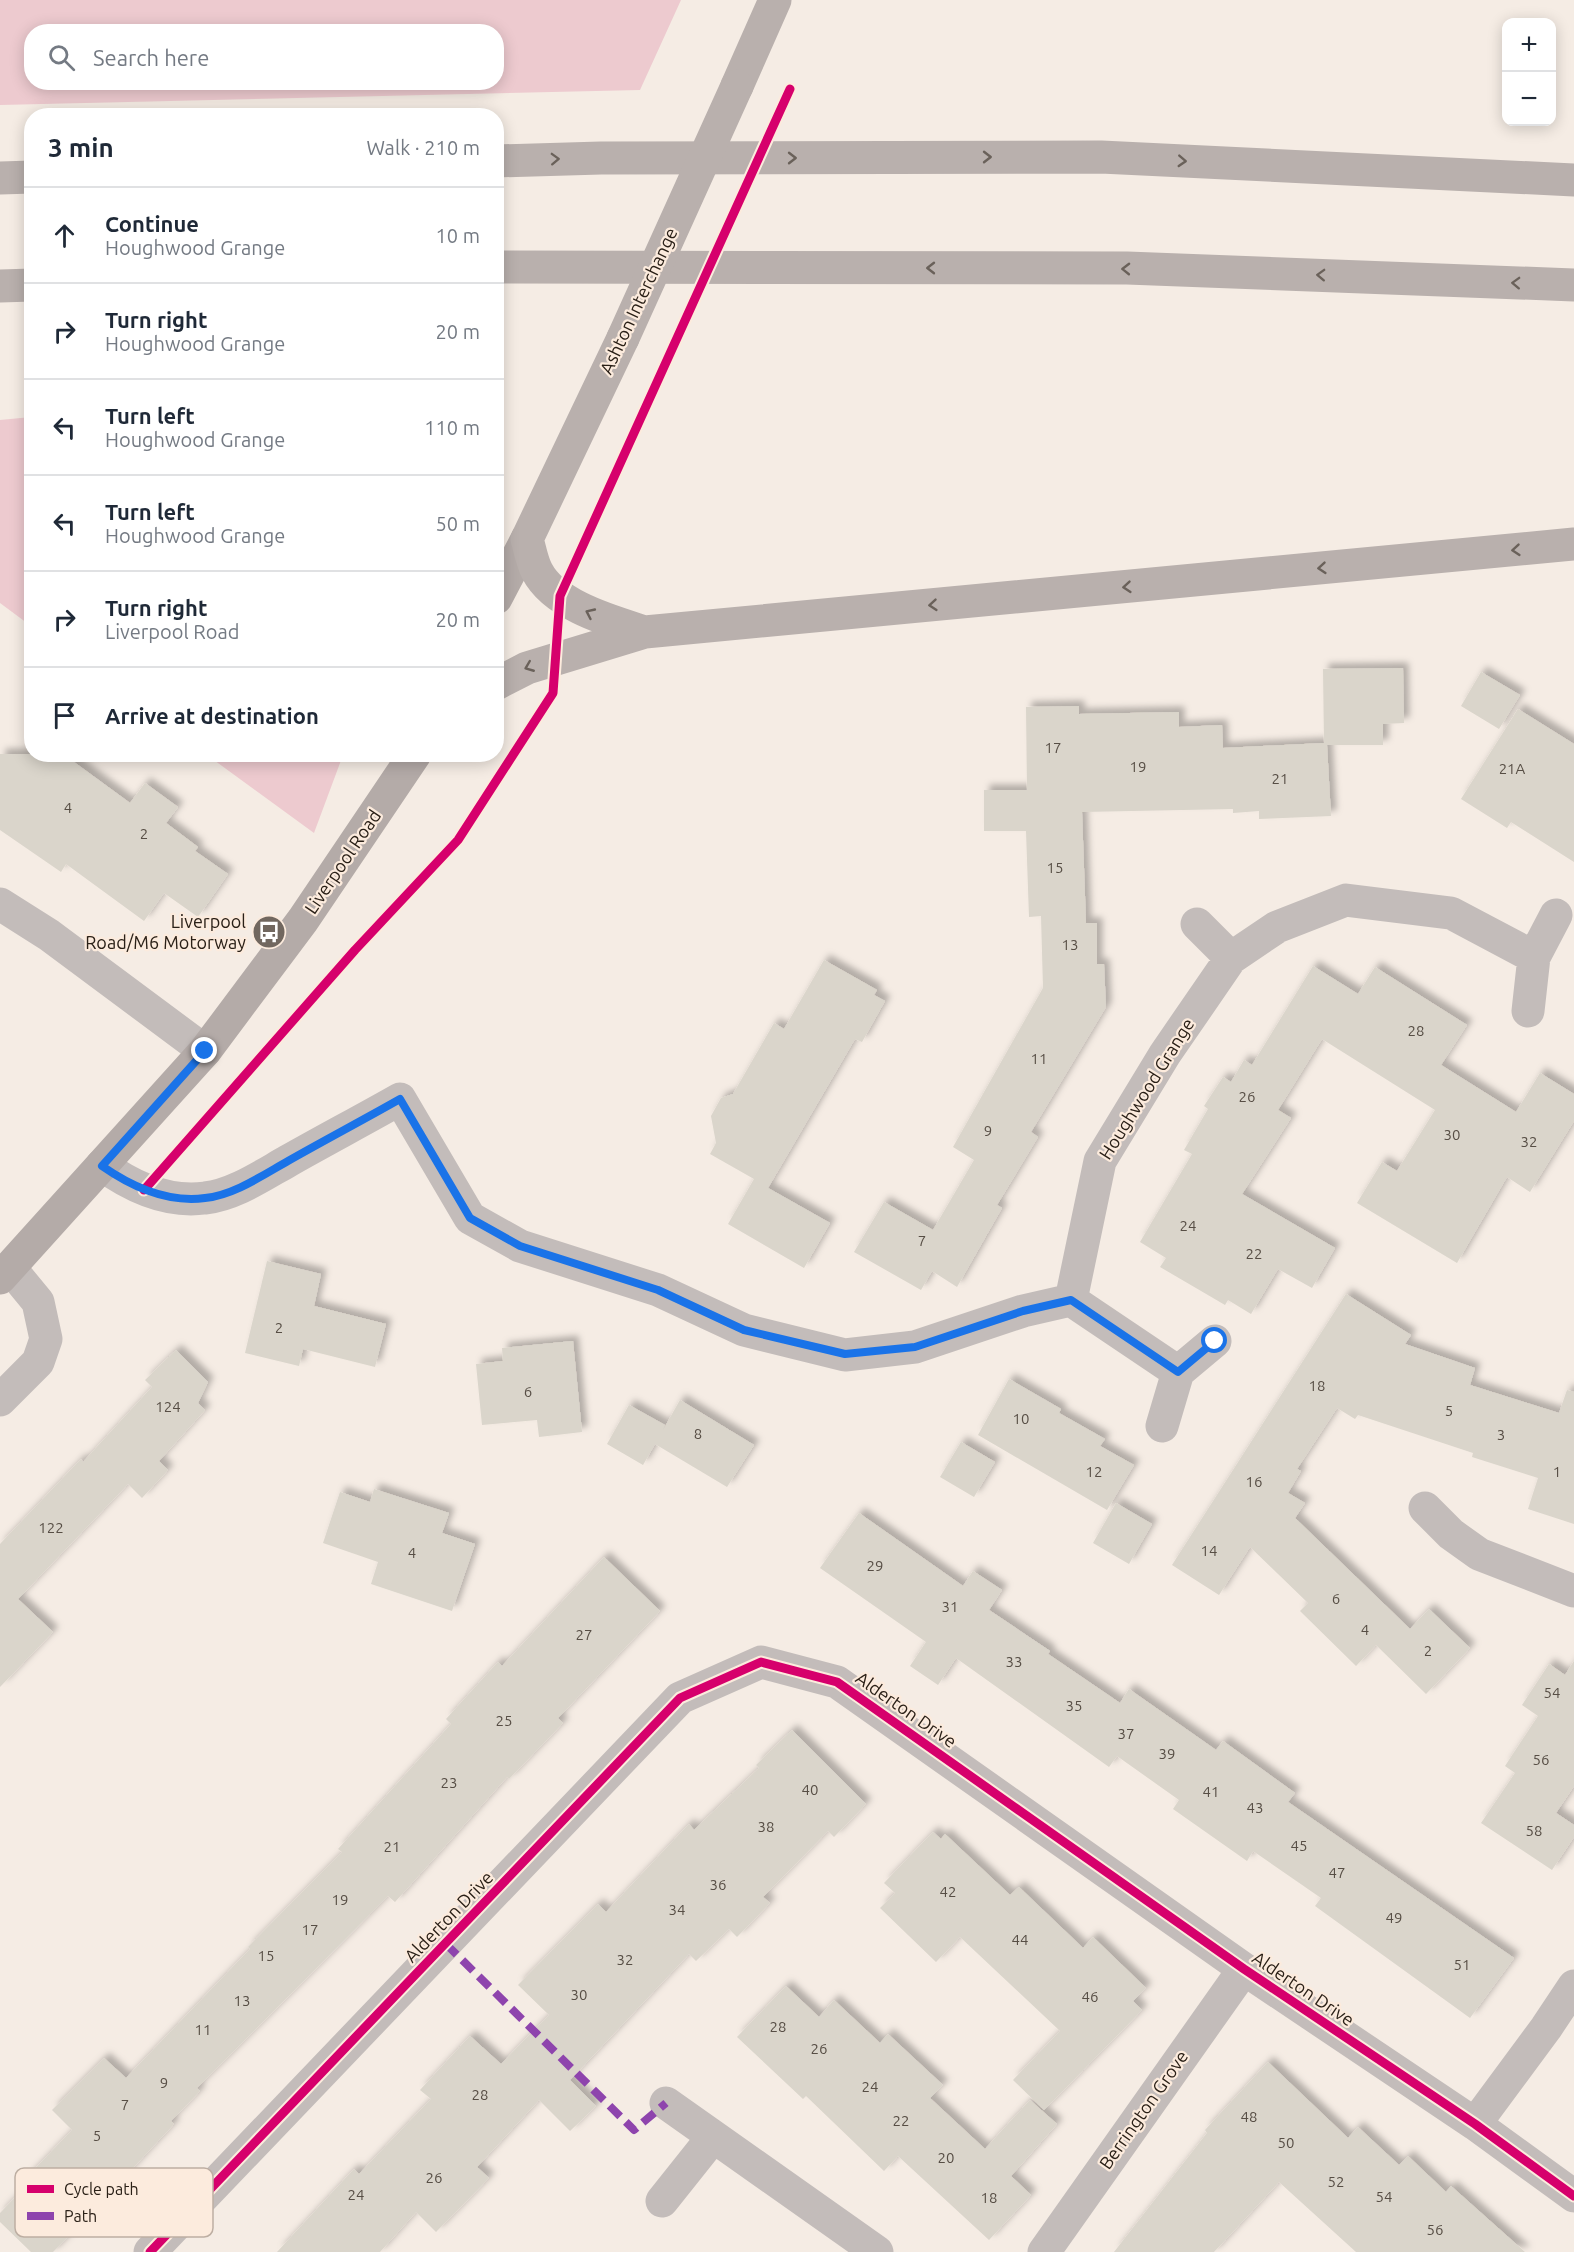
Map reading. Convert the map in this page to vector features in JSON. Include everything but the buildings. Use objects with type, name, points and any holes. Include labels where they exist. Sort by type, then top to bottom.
[{"type":"highway","name":"Ashton Interchange","points":[[527,539],[623,338],[775,0]]},
{"type":"highway","points":[[504,161],[601,158],[1101,157],[1574,180]]},
{"type":"highway","points":[[0,178],[24,177]]},
{"type":"highway","points":[[504,267],[1127,268],[1574,285]]},
{"type":"highway","points":[[0,286],[24,285]]},
{"type":"highway","points":[[527,539],[537,572],[560,596],[591,614],[645,632]]},
{"type":"highway","points":[[504,680],[527,668],[645,632],[1574,544]]},
{"type":"main road","name":"Ashton Interchange","points":[[504,583],[527,539]]},
{"type":"main road","name":"Liverpool Road","points":[[5,1273],[205,1051],[303,920],[409,762]]},
{"type":"street","name":"Houghwood Grange","points":[[1071,1300],[1101,1161],[1165,1054],[1231,958],[1278,927],[1346,900],[1451,913],[1534,957]]},
{"type":"street","points":[[0,904],[49,935],[205,1051]]},
{"type":"street","points":[[1527,1011],[1534,957],[1556,915]]},
{"type":"street","points":[[1197,924],[1231,958]]},
{"type":"street","points":[[102,1166],[127,1183],[144,1190],[172,1197],[205,1198],[243,1186],[400,1099],[470,1218],[520,1246],[658,1290],[744,1330],[845,1354],[915,1347],[1023,1311],[1071,1300],[1178,1372]]},
{"type":"street","name":"Liverpool Road","points":[[0,1400],[38,1362],[46,1339],[38,1302],[5,1273]]},
{"type":"street","points":[[1162,1426],[1178,1372],[1215,1341]]},
{"type":"street","points":[[1425,1508],[1450,1534],[1479,1554],[1574,1592]]},
{"type":"street","name":"Alderton Drive","points":[[213,2186],[680,1698],[761,1662],[837,1682],[1244,1969],[1475,2124],[1574,2196]]},
{"type":"street","name":"Berrington Grove","points":[[1044,2252],[1244,1969]]},
{"type":"street","points":[[1475,2124],[1574,1986]]},
{"type":"street","points":[[666,2103],[877,2252]]},
{"type":"street","points":[[662,2201],[713,2137]]},
{"type":"street","name":"Alderton Drive","points":[[150,2252],[164,2237]]},
{"type":"shaded area","points":[[0,0],[681,0],[640,90],[0,105]]},
{"type":"shaded area","points":[[24,418],[24,621],[0,603],[0,420]]},
{"type":"shaded area","points":[[217,762],[340,762],[314,833]]},
{"type":"marked path","points":[[446,1944],[634,2130],[666,2103]]},
{"type":"cycle path","points":[[144,1190],[355,950],[458,840],[553,693],[560,596],[790,89]]},
{"type":"cycle path","points":[[213,2186],[680,1698],[761,1662],[837,1682],[1244,1969],[1475,2124],[1574,2196]]},
{"type":"cycle path","points":[[150,2252],[164,2237]]},
{"type":"place","name":"Liverpool Road/M6 Motorway","points":[[269,932]]},
{"type":"route","points":[[205,1051],[102,1166],[127,1183],[144,1190],[172,1197],[205,1198],[243,1186],[400,1099],[442,1174],[470,1218],[520,1246],[658,1290],[744,1330],[845,1354],[915,1347],[1023,1311],[1071,1300],[1178,1372],[1215,1341]]}]
